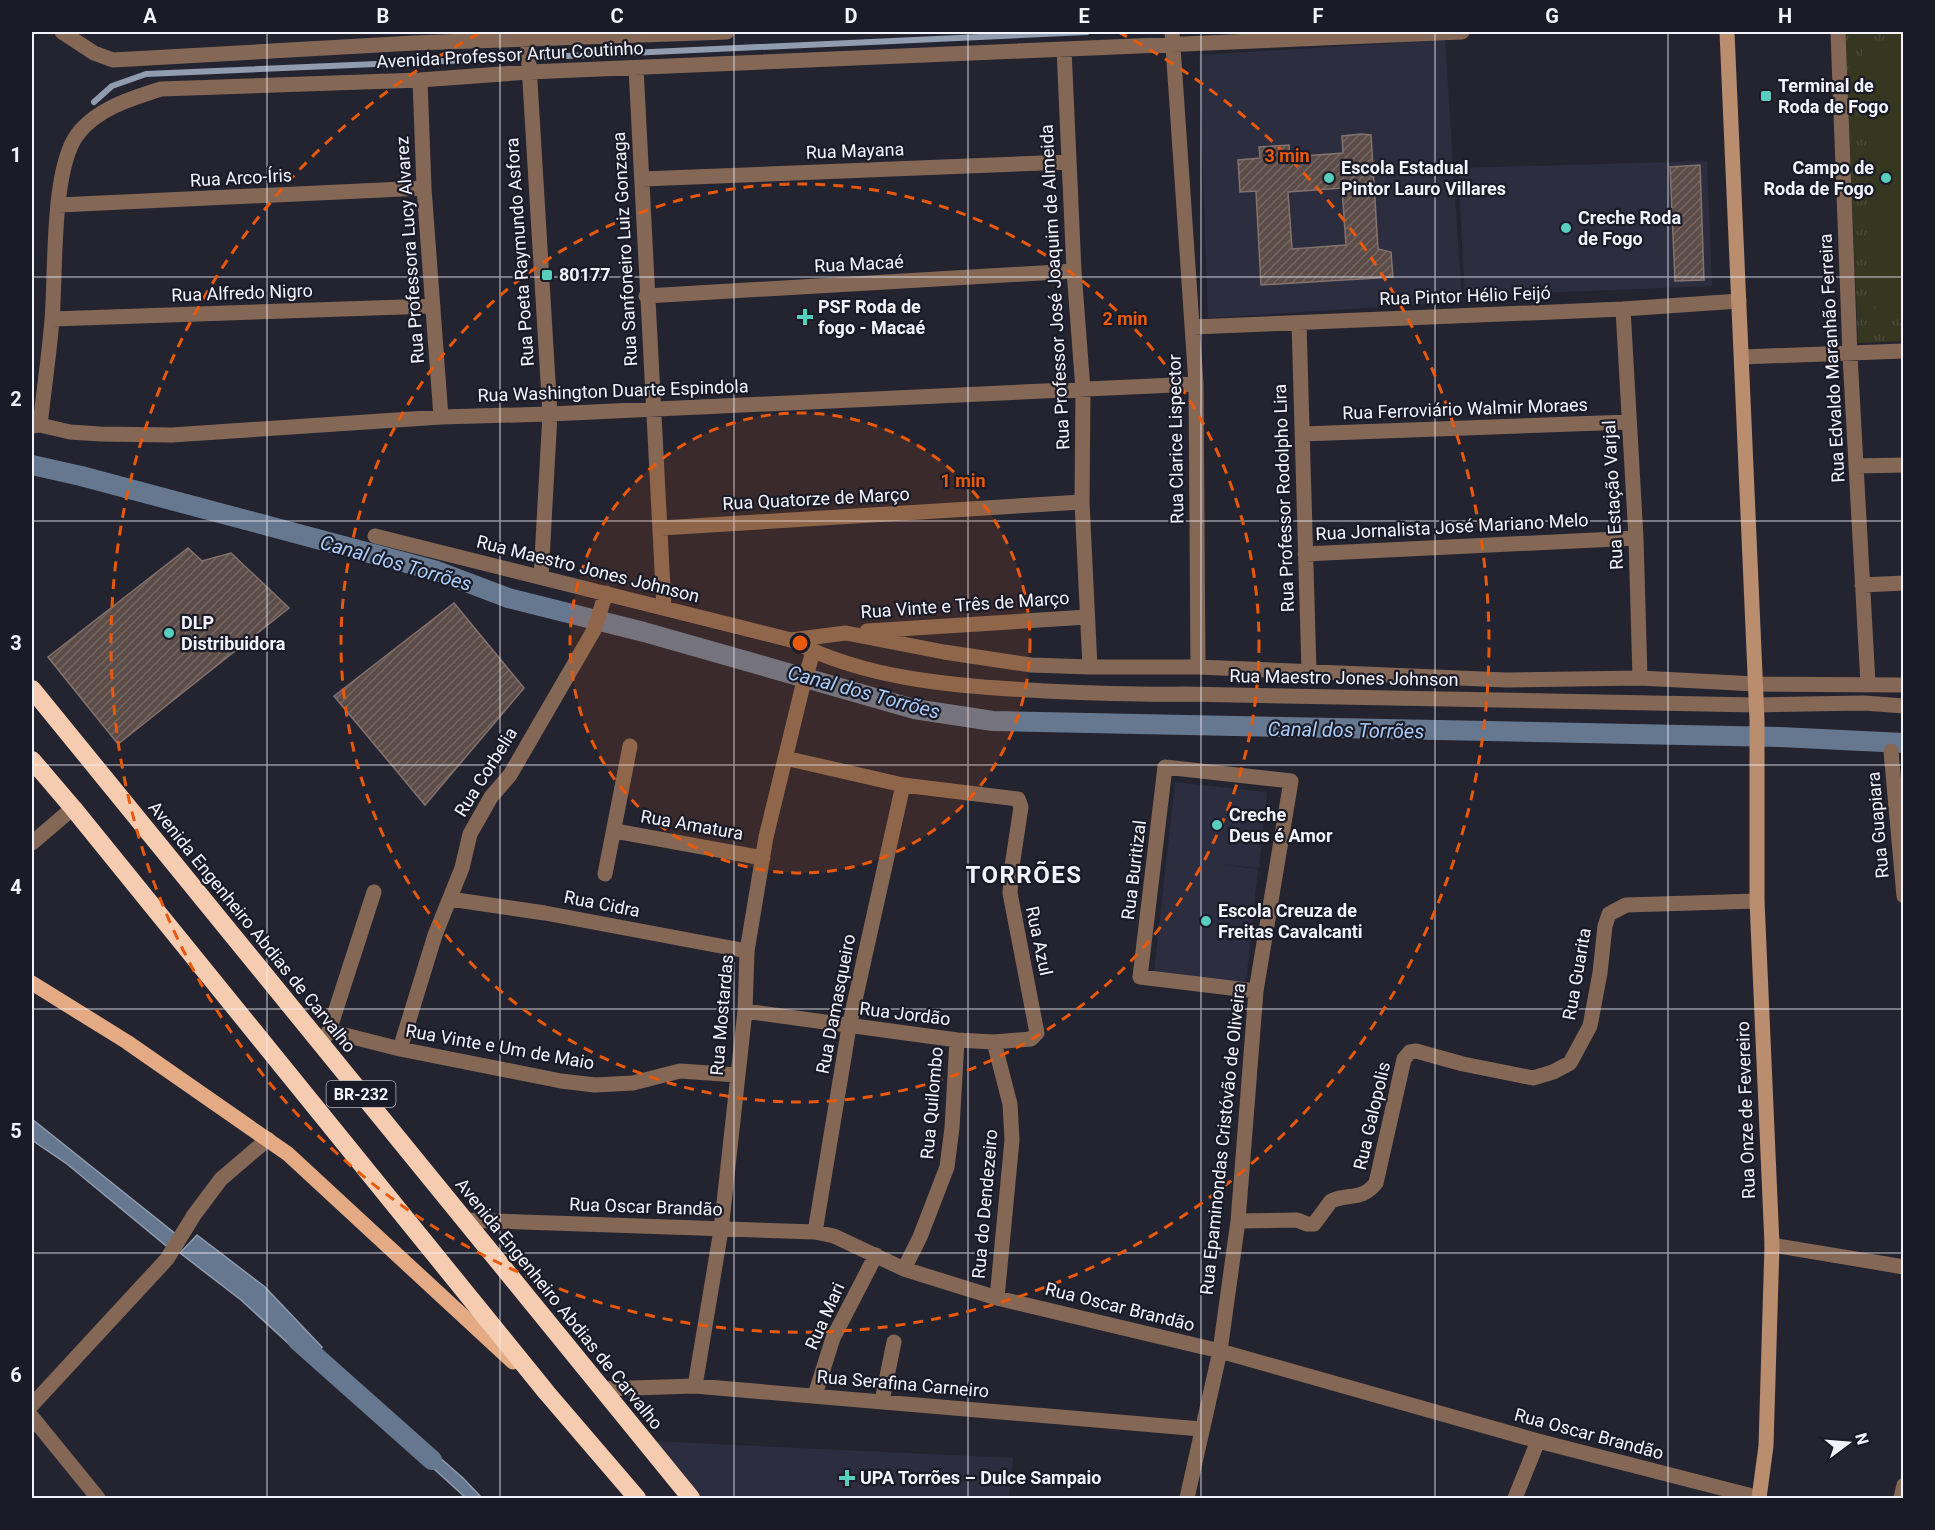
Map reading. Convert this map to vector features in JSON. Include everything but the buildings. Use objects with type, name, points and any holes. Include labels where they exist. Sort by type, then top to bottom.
[{"type":"highway","name":"Avenida Engenheiro Abdias de Carvalho","points":[[32,689],[324,1038],[464,1220],[691,1498]]},
{"type":"highway","name":"BR-232","points":[[32,760],[547,1393]]},
{"type":"highway","points":[[547,1393],[637,1498]]},
{"type":"main road","points":[[32,983],[127,1042],[288,1154],[547,1393]]},
{"type":"street","name":"Avenida Professor Artur Coutinho","points":[[62,32],[94,53],[113,60],[414,37],[728,32]]},
{"type":"street","name":"Avenida Professor Artur Coutinho","points":[[36,426],[52,319],[59,205],[67,156],[77,134],[104,112],[141,95],[161,89],[420,80],[529,72],[1064,49],[1172,38],[1462,32]]},
{"type":"street","name":"Rua Onze de Fevereiro","points":[[1727,32],[1756,684],[1757,901],[1772,1245],[1766,1446],[1760,1498]]},
{"type":"street","name":"Rua Edvaldo Maranhão Ferreira","points":[[1838,32],[1850,355],[1868,684]]},
{"type":"street","name":"Rua Poeta Raymundo Asfora","points":[[527,35],[550,414],[541,577]]},
{"type":"street","name":"Rua Clarice Lispector","points":[[1172,38],[1196,384],[1198,667]]},
{"type":"street","name":"Rua Professor José Joaquim de Almeida","points":[[1064,49],[1074,271],[1083,390],[1082,502],[1090,667]]},
{"type":"street","name":"Rua Sanfoneiro Luiz Gonzaga","points":[[636,68],[646,296],[664,608]]},
{"type":"street","name":"Rua Professora Lucy Alvarez","points":[[420,80],[424,188],[441,417]]},
{"type":"street","name":"Rua Mayana","points":[[642,179],[1069,162]]},
{"type":"street","name":"Rua Arco-Íris","points":[[59,205],[424,188]]},
{"type":"street","name":"Rua Macaé","points":[[646,296],[1074,271]]},
{"type":"street","name":"Rua Pintor Hélio Feijó","points":[[1193,327],[1623,309],[1739,301]]},
{"type":"street","name":"Rua Alfredo Nigro","points":[[52,319],[433,306]]},
{"type":"street","name":"Rua Estação Varjal","points":[[1623,309],[1636,538],[1640,678]]},
{"type":"street","name":"Rua Professor Rodolpho Lira","points":[[1299,323],[1309,671]]},
{"type":"street","points":[[1742,357],[1850,355],[1904,351]]},
{"type":"street","name":"Rua Washington Duarte Espindola","points":[[36,426],[100,434],[172,435],[441,417],[1196,384]]},
{"type":"street","name":"Rua Ferroviário Walmir Moraes","points":[[1302,434],[1629,423]]},
{"type":"street","points":[[1856,466],[1904,465]]},
{"type":"street","name":"Rua Quatorze de Março","points":[[661,528],[1082,502]]},
{"type":"street","name":"Rua Maestro Jones Johnson","points":[[375,536],[791,640],[813,652],[869,670],[945,682],[1013,689],[1133,695],[1183,694],[1757,712],[1863,703],[1904,706]]},
{"type":"street","name":"Rua Jornalista José Mariano Melo","points":[[1305,554],[1636,538]]},
{"type":"street","points":[[1862,585],[1904,583]]},
{"type":"street","name":"Rua Corbelia","points":[[400,1049],[435,934],[462,867],[470,834],[491,797],[510,775],[594,630],[605,594]]},
{"type":"street","name":"Rua Vinte e Três de Março","points":[[846,633],[1087,617]]},
{"type":"street","name":"Rua Maestro Jones Johnson","points":[[791,640],[846,633],[944,652],[1031,665],[1198,667],[1506,680],[1640,678],[1756,684],[1904,685]]},
{"type":"street","name":"Rua Mostardas","points":[[695,1386],[722,1230],[736,1075],[745,1011],[747,951],[763,858],[785,759],[813,652]]},
{"type":"street","points":[[606,874],[630,746]]},
{"type":"street","name":"Rua Guapiara","points":[[1891,751],[1904,896]]},
{"type":"street","points":[[785,759],[903,785]]},
{"type":"street","name":"Rua Epaminondas Cristóvão de Oliveira","points":[[1166,767],[1291,781],[1256,991],[1238,1221],[1220,1351],[1187,1498]]},
{"type":"street","name":"Rua Buritizal","points":[[1166,767],[1140,977],[1256,991]]},
{"type":"street","name":"Rua Azul","points":[[903,785],[1018,802],[1010,893],[1034,1012]]},
{"type":"street","name":"Rua Damasqueiro","points":[[814,1232],[849,1026],[903,785]]},
{"type":"street","points":[[32,843],[73,808]]},
{"type":"street","name":"Rua Amatura","points":[[615,831],[763,858]]},
{"type":"street","points":[[324,1038],[374,892]]},
{"type":"street","name":"Rua Cidra","points":[[450,899],[545,913],[747,951]]},
{"type":"street","name":"Rua Guarita","points":[[1416,1051],[1463,1064],[1533,1078],[1553,1072],[1570,1063],[1590,1026],[1600,973],[1605,926],[1610,914],[1626,905],[1757,901]]},
{"type":"street","name":"Rua Jordão","points":[[745,1011],[957,1040],[994,1042],[1034,1037],[1037,1033],[1034,1012]]},
{"type":"street","name":"Rua Vinte e Um de Maio","points":[[324,1038],[400,1049],[561,1081],[595,1085],[633,1083],[680,1071],[736,1075]]},
{"type":"street","name":"Rua Quilombo","points":[[904,1269],[920,1238],[947,1167],[952,1128],[957,1040]]},
{"type":"street","name":"Rua do Dendezeiro","points":[[994,1042],[1010,1104],[1012,1140],[997,1298]]},
{"type":"street","name":"Rua Galopolis","points":[[1238,1221],[1297,1220],[1314,1224],[1331,1201],[1364,1195],[1372,1189],[1376,1183],[1404,1059],[1410,1052],[1416,1051]]},
{"type":"street","points":[[32,1405],[167,1260],[194,1215],[221,1179],[268,1139]]},
{"type":"street","name":"Rua Oscar Brandão","points":[[464,1220],[814,1232],[834,1236],[904,1269],[997,1298],[1220,1351],[1538,1441],[1760,1498]]},
{"type":"street","points":[[1772,1245],[1904,1267]]},
{"type":"street","name":"Rua Mari","points":[[814,1395],[833,1338],[876,1255]]},
{"type":"street","points":[[882,1401],[894,1342]]},
{"type":"street","name":"Rua Serafina Carneiro","points":[[601,1389],[695,1386],[1201,1429]]},
{"type":"street","points":[[32,1417],[98,1498]]},
{"type":"street","points":[[1515,1498],[1538,1441]]},
{"type":"street","points":[[1901,1498],[1904,1485]]},
{"type":"shaded area","name":"Escola Estadual Pintor Lauro Villares","points":[[1445,40],[1462,302],[1208,318],[1199,55]]},
{"type":"shaded area","name":"Creche Roda de Fogo","points":[[1707,161],[1712,286],[1465,296],[1458,168]]},
{"type":"shaded area","points":[[1175,782],[1267,792],[1259,868],[1217,864],[1258,869],[1246,982],[1154,973]]},
{"type":"shaded area","points":[[32,1119],[177,1235],[170,1249],[67,1164],[32,1140]]},
{"type":"shaded area","points":[[197,1235],[265,1287],[322,1347],[311,1364],[241,1300],[180,1253]]},
{"type":"shaded area","points":[[414,1435],[482,1498],[466,1498],[411,1448]]},
{"type":"shaded area","name":"UPA Torrões – Dulce Sampaio","points":[[650,1441],[1013,1458],[1009,1498],[700,1498]]},
{"type":"green space","points":[[1845,32],[1903,32],[1903,341],[1858,343]]},
{"type":"green space","name":"Campo de Roda de Fogo","points":[[1903,41],[1903,312],[1876,314],[1862,43]]},
{"type":"waterway","points":[[544,57],[1087,32]]},
{"type":"waterway","points":[[94,102],[112,86],[146,74],[513,58]]},
{"type":"waterway","name":"Canal dos Torrões","points":[[32,465],[437,571],[508,598],[644,632],[914,709],[993,721],[1780,737],[1904,743]]},
{"type":"waterway","points":[[297,1340],[432,1460]]},
{"type":"place","name":"Terminal de Roda de Fogo","points":[[1766,96]]},
{"type":"place","name":"Escola Estadual Pintor Lauro Villares","points":[[1329,178]]},
{"type":"place","name":"Campo de Roda de Fogo","points":[[1886,178]]},
{"type":"place","name":"Creche Roda de Fogo","points":[[1566,228]]},
{"type":"place","name":"80177","points":[[547,275]]},
{"type":"place","name":"PSF Roda de fogo - Macaé","points":[[805,317]]},
{"type":"place","name":"DLP Distribuidora","points":[[169,633]]},
{"type":"place","name":"Creche Deus é Amor","points":[[1217,825]]},
{"type":"place","name":"Escola Creuza de Freitas Cavalcanti","points":[[1206,921]]},
{"type":"place","name":"UPA Torrões – Dulce Sampaio","points":[[847,1478]]},
{"type":"district","name":"TORRÕES","points":[[1024,875]]}]
